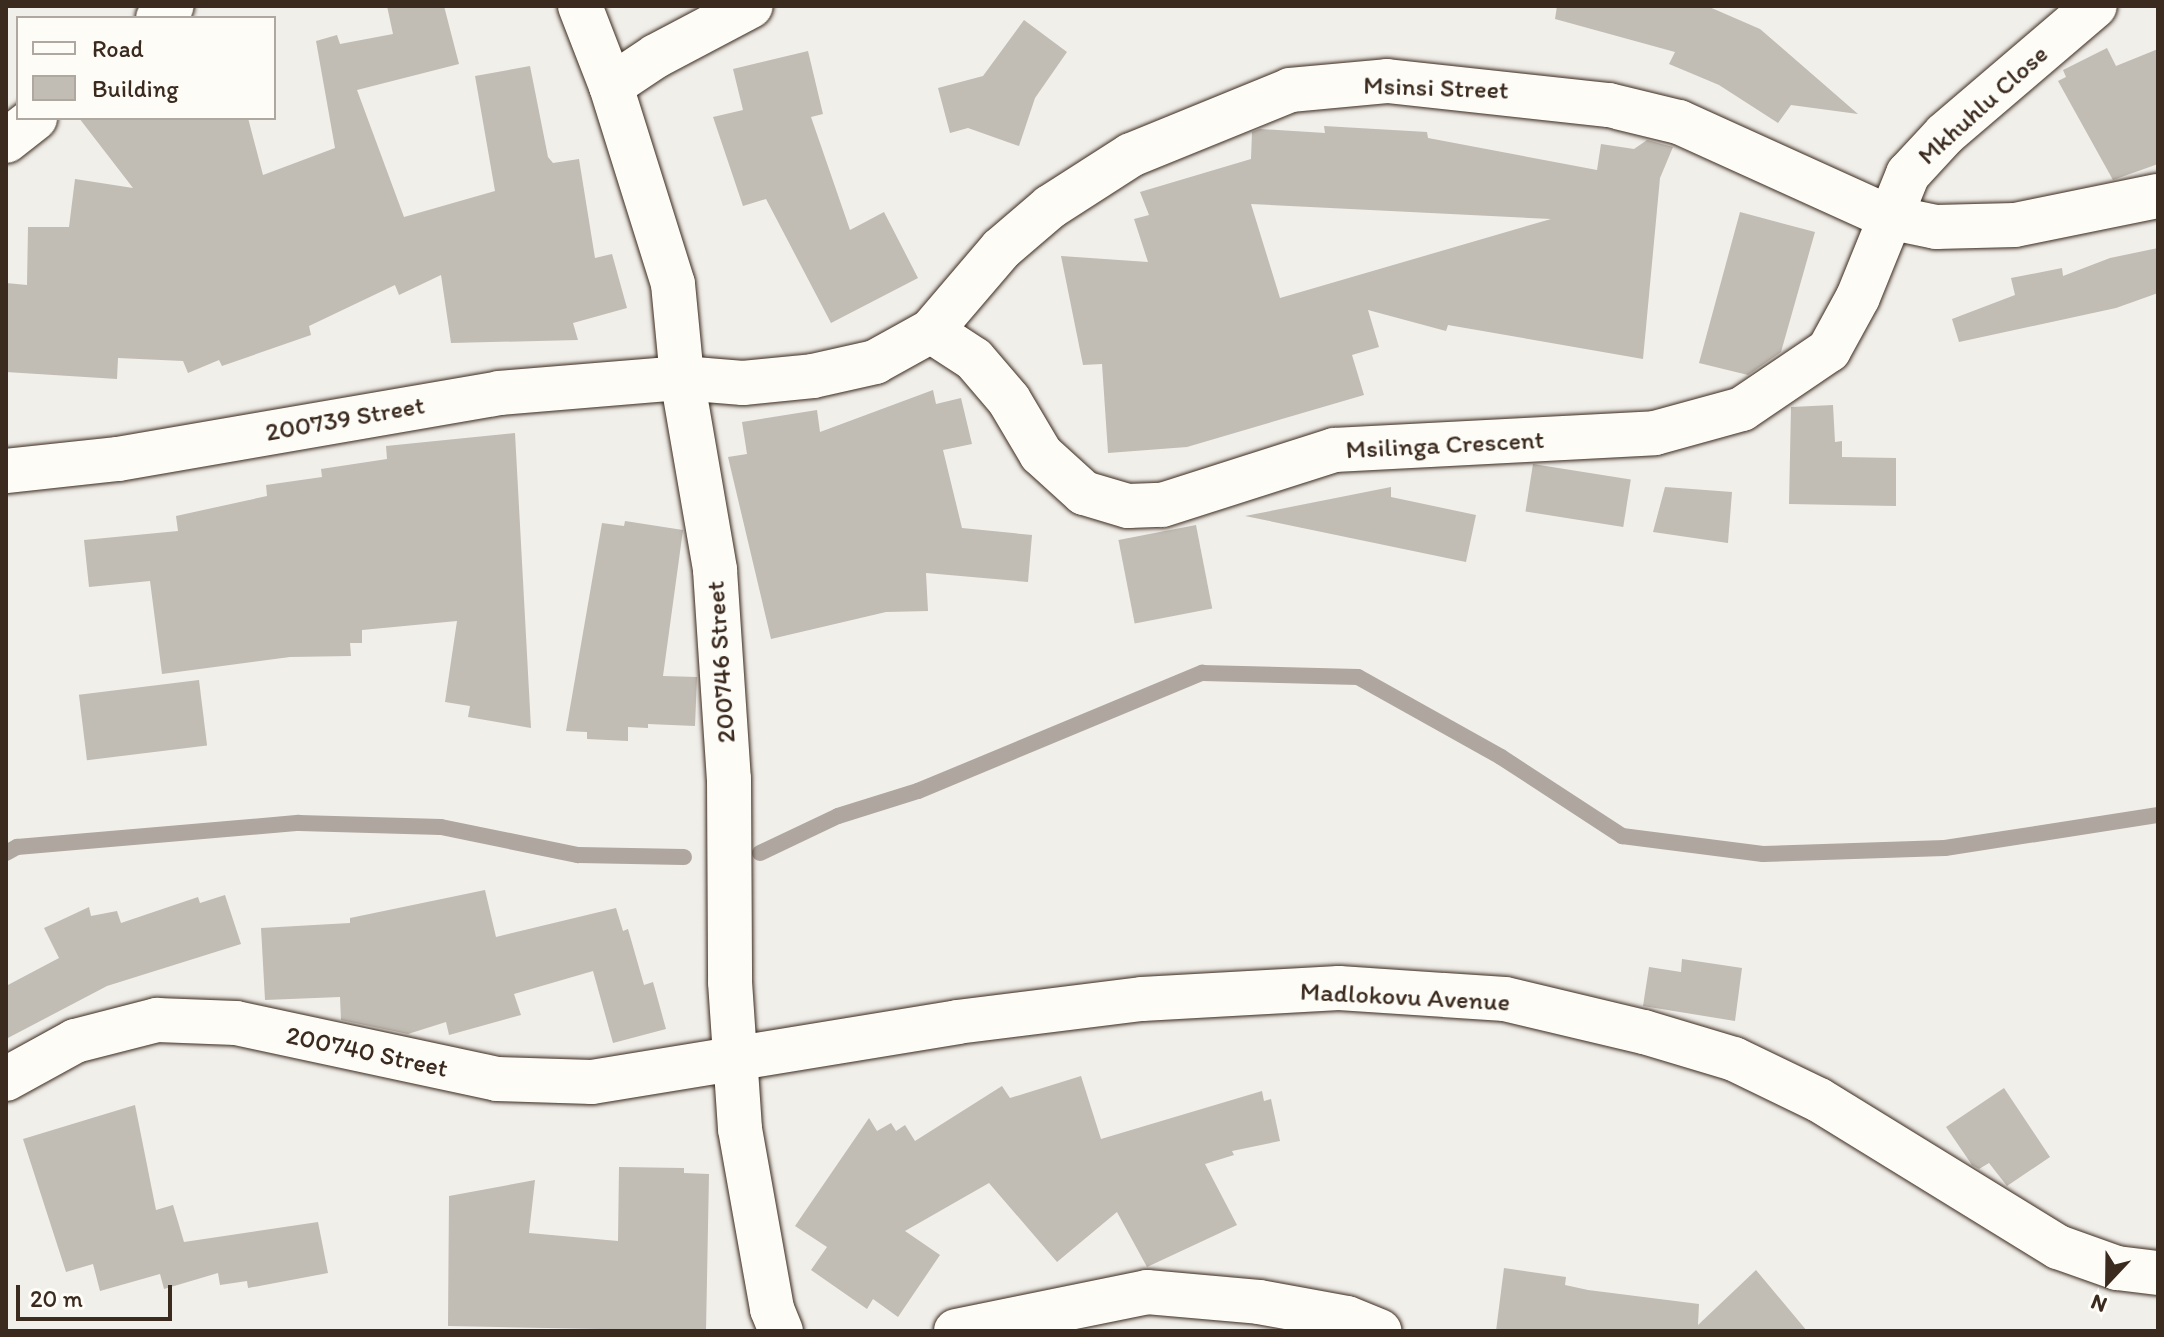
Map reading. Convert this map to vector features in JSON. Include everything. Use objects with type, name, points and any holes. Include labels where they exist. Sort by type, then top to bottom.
[{"type":"street","name":"200746 Street","points":[[580,6],[611,86],[673,284],[682,378],[715,570],[729,779],[730,982],[738,1062],[740,1129],[772,1309],[781,1331]]},
{"type":"street","points":[[611,86],[656,56],[751,6]]},
{"type":"street","name":"Mkhuhlu Close","points":[[1888,217],[1908,174],[1945,134],[2095,6]]},
{"type":"street","name":"Msinsi Street","points":[[682,378],[743,383],[813,376],[875,362],[931,331],[1001,249],[1050,207],[1131,155],[1290,90],[1387,81],[1518,91],[1609,105],[1679,122],[1888,217],[1936,227],[2015,225],[2158,196]]},
{"type":"street","name":"Msilinga Crescent","points":[[931,331],[974,359],[1009,400],[1041,454],[1084,493],[1105,504],[1162,505],[1334,450],[1655,433],[1742,409],[1829,350],[1858,297],[1888,217]]},
{"type":"street","name":"200739 Street","points":[[7,474],[118,459],[414,405],[682,378]]},
{"type":"street","name":"Madlokovu Avenue","points":[[738,1062],[957,1022],[1142,999],[1339,988],[1505,999],[1644,1032],[1734,1059],[1819,1100],[2058,1247],[2117,1268],[2158,1273]]},
{"type":"street","name":"200740 Street","points":[[6,1079],[75,1041],[157,1020],[236,1023],[497,1079],[592,1082],[738,1062]]},
{"type":"street","points":[[956,1331],[1147,1292],[1259,1302],[1347,1318],[1379,1331]]},
{"type":"building","points":[[387,6],[444,6],[459,64],[357,90],[404,217],[495,191],[475,76],[530,66],[548,157],[553,163],[579,159],[595,258],[612,254],[627,308],[573,323],[578,340],[451,343],[441,275],[399,295],[395,285],[309,326],[311,335],[222,366],[219,360],[188,373],[183,361],[118,358],[117,379],[6,372],[6,283],[27,285],[28,227],[69,227],[75,179],[133,188],[81,120],[249,120],[263,175],[335,148],[316,41],[337,35],[340,44],[393,34]]},
{"type":"building","points":[[1557,6],[1707,6],[1760,29],[1858,114],[1791,105],[1778,123],[1719,85],[1669,64],[1675,52],[1555,19]]},
{"type":"building","points":[[1024,20],[1067,52],[1035,98],[1019,146],[968,128],[950,133],[938,88],[983,76]]},
{"type":"building","points":[[2107,48],[2116,66],[2158,49],[2158,164],[2113,180],[2058,81],[2066,77],[2063,70]]},
{"type":"building","points":[[808,51],[823,114],[811,117],[850,230],[884,212],[918,278],[831,323],[766,199],[743,206],[713,117],[743,110],[733,69]]},
{"type":"building","points":[[1324,126],[1427,132],[1428,138],[1597,170],[1601,144],[1634,149],[1647,140],[1673,147],[1660,178],[1643,359],[1448,325],[1446,331],[1368,310],[1379,347],[1352,355],[1364,395],[1187,447],[1108,453],[1102,364],[1083,365],[1061,256],[1148,262],[1134,219],[1149,215],[1140,192],[1251,159],[1252,132],[1260,129],[1325,133]],"holes":[[[1251,204],[1551,219],[1280,298]]]},
{"type":"building","points":[[1740,212],[1815,232],[1781,352],[1748,375],[1699,363]]},
{"type":"building","points":[[2158,248],[2158,293],[2116,308],[1959,342],[1952,319],[2015,295],[2011,278],[2062,268],[2063,276],[2110,258]]},
{"type":"building","points":[[933,390],[936,404],[961,398],[972,444],[943,450],[962,528],[1032,535],[1028,582],[926,573],[928,611],[886,612],[771,639],[728,457],[747,454],[742,422],[817,410],[820,432]]},
{"type":"building","points":[[1833,405],[1835,442],[1842,441],[1842,457],[1896,458],[1896,506],[1789,504],[1791,407]]},
{"type":"building","points":[[515,433],[531,728],[468,717],[470,706],[445,702],[457,621],[362,630],[362,643],[350,643],[351,656],[290,657],[162,674],[150,581],[89,587],[84,540],[178,531],[176,516],[267,496],[266,485],[322,477],[321,469],[387,459],[386,446]]},
{"type":"building","points":[[1533,464],[1631,479],[1623,527],[1525,511]]},
{"type":"building","points":[[1391,487],[1391,497],[1476,515],[1466,562],[1245,516]]},
{"type":"building","points":[[1665,487],[1732,492],[1728,543],[1653,532]]},
{"type":"building","points":[[625,521],[683,530],[663,676],[697,677],[695,726],[648,724],[648,728],[628,727],[628,741],[587,739],[587,732],[566,731],[602,523],[624,526]]},
{"type":"building","points":[[1196,525],[1212,608],[1135,624],[1118,540]]},
{"type":"building","points":[[199,680],[207,746],[87,760],[79,695]]},
{"type":"building","points":[[485,890],[496,937],[616,908],[623,931],[628,929],[644,985],[653,982],[666,1029],[613,1043],[593,971],[514,994],[521,1015],[449,1035],[446,1022],[408,1034],[341,1020],[340,997],[265,1000],[261,928],[350,923],[350,918]]},
{"type":"building","points":[[225,895],[241,944],[107,986],[6,1039],[6,986],[59,958],[44,928],[89,907],[91,916],[117,911],[121,923],[198,897],[200,903]]},
{"type":"building","points":[[1682,959],[1742,968],[1735,1021],[1643,1006],[1649,967],[1681,972]]},
{"type":"building","points":[[1081,1076],[1101,1139],[1262,1091],[1264,1101],[1271,1099],[1280,1141],[1232,1151],[1234,1155],[1205,1164],[1237,1225],[1147,1267],[1117,1212],[1057,1262],[989,1183],[905,1231],[940,1255],[898,1317],[873,1299],[867,1309],[811,1270],[827,1247],[795,1226],[869,1118],[877,1131],[891,1123],[896,1131],[905,1125],[915,1141],[1002,1086],[1010,1098]]},
{"type":"building","points":[[2004,1088],[2050,1157],[2007,1186],[1989,1163],[1979,1169],[1972,1165],[1946,1127]]},
{"type":"building","points":[[135,1105],[156,1210],[173,1205],[184,1242],[318,1222],[328,1273],[248,1288],[247,1281],[220,1285],[218,1273],[164,1289],[160,1274],[100,1291],[93,1264],[66,1272],[23,1139]]},
{"type":"building","points":[[619,1167],[684,1168],[684,1173],[709,1174],[706,1331],[448,1326],[449,1196],[535,1180],[529,1233],[618,1241]]},
{"type":"building","points":[[1504,1268],[1566,1277],[1565,1285],[1588,1290],[1699,1304],[1698,1325],[1756,1270],[1807,1331],[1496,1331]]},
{"type":"waterway","points":[[760,853],[838,816],[918,791],[1202,673],[1358,677],[1501,757],[1622,836],[1763,854],[1945,848],[2158,815]]},
{"type":"waterway","points":[[6,853],[17,847],[299,823],[441,827],[578,855],[684,857]]}]
